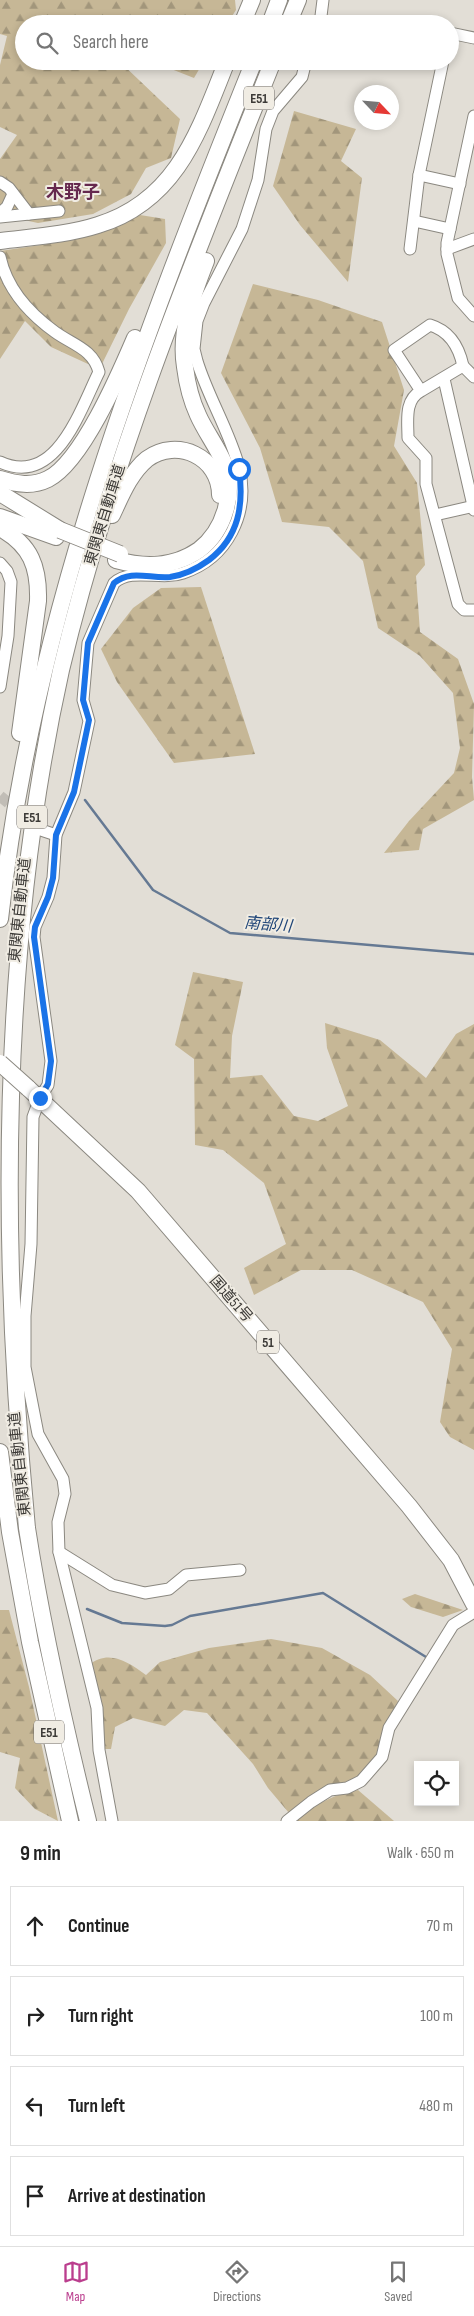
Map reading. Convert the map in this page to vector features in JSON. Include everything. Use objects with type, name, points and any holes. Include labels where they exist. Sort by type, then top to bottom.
[{"type":"highway","points":[[246,15],[252,0]]},
{"type":"highway","points":[[273,15],[279,0]]},
{"type":"highway","points":[[292,15],[298,0]]},
{"type":"highway","points":[[0,241],[97,226],[116,219],[139,206],[158,191],[174,174],[189,151],[201,127],[223,70]]},
{"type":"highway","name":"東関東自動車道","points":[[0,919],[12,832],[45,667],[74,552],[134,372],[250,70]]},
{"type":"highway","name":"東関東自動車道","points":[[88,1821],[53,1666],[28,1531],[14,1423],[4,1241],[8,1042],[17,934],[30,832],[46,738],[77,610],[108,500],[150,376],[269,70]]},
{"type":"highway","points":[[0,517],[58,534],[146,566],[169,564],[181,560],[210,540],[223,518],[229,493],[227,476],[224,463],[193,402],[184,366],[184,344],[191,303],[218,226],[244,134]]},
{"type":"highway","points":[[0,480],[26,484],[49,478],[66,465],[80,446],[122,368],[222,141]]},
{"type":"highway","points":[[77,610],[105,529],[126,487],[139,468],[153,455],[168,450],[187,451],[202,458],[215,474],[220,493],[217,510],[205,534],[185,549],[170,556],[118,557]]},
{"type":"highway","points":[[0,493],[58,534]]},
{"type":"highway","points":[[0,528],[14,537],[27,551],[34,565],[38,581],[31,656],[12,786],[12,832]]},
{"type":"highway","name":"国道51号","points":[[0,1063],[138,1191],[403,1498],[451,1560],[474,1604]]},
{"type":"highway","name":"東関東自動車道","points":[[0,1452],[10,1532],[30,1642],[70,1821]]},
{"type":"street","points":[[321,15],[323,0]]},
{"type":"street","points":[[459,35],[474,38]]},
{"type":"street","points":[[112,1821],[99,1750],[97,1708],[59,1552],[58,1522],[65,1494],[63,1479],[38,1434],[25,1367],[25,1316],[31,1244],[34,1093],[48,1084],[51,1061],[34,937],[35,927],[48,897],[53,878],[56,835],[74,792],[89,720],[83,700],[88,643],[114,583],[122,576],[131,574],[170,577],[200,566],[226,543],[235,530],[242,499],[239,469],[200,370],[194,349],[196,328],[204,303],[242,229],[258,180],[266,129],[273,111],[302,77],[304,70]]},
{"type":"street","points":[[410,249],[419,175],[440,70]]},
{"type":"street","points":[[473,313],[458,298],[447,249],[474,116]]},
{"type":"street","points":[[419,175],[460,184]]},
{"type":"street","points":[[0,182],[30,214]]},
{"type":"street","points":[[0,213],[7,207],[13,194]]},
{"type":"street","points":[[0,217],[59,211]]},
{"type":"street","points":[[414,221],[450,229]]},
{"type":"street","points":[[447,249],[474,239]]},
{"type":"street","points":[[0,258],[7,279],[23,303],[56,333],[93,357],[99,372],[70,429],[50,457],[42,463],[24,468],[0,462]]},
{"type":"street","points":[[421,390],[394,350],[430,325],[440,328],[449,336],[457,346],[463,366],[474,378]]},
{"type":"street","points":[[463,366],[444,379],[421,390],[408,404],[408,438],[426,458],[426,484],[458,604],[464,610],[473,614]]},
{"type":"street","points":[[435,515],[474,507],[444,379]]},
{"type":"street","points":[[0,563],[7,571],[11,582],[8,636],[0,687]]},
{"type":"street","points":[[41,830],[56,835]]},
{"type":"street","points":[[59,1552],[112,1585],[145,1593],[169,1589],[186,1575],[240,1570]]},
{"type":"street","points":[[287,1821],[330,1790],[347,1788],[362,1781],[382,1757],[389,1728],[453,1625],[474,1612]]},
{"type":"green space","points":[[0,0],[235,0],[236,10],[233,15],[15,15],[15,70],[128,70],[180,119],[171,158],[146,168],[131,194],[93,214],[38,223],[0,215],[0,159],[17,135],[0,127],[0,65],[7,36],[0,34]]},
{"type":"green space","points":[[174,70],[199,70],[194,78]]},
{"type":"green space","points":[[294,111],[356,130],[341,161],[362,178],[348,282],[300,225],[273,186]]},
{"type":"green space","points":[[140,215],[165,219],[166,243],[129,309],[102,364],[88,364],[51,347],[25,321],[0,359],[0,251],[61,242]]},
{"type":"green space","points":[[253,284],[318,300],[382,322],[404,390],[394,446],[417,483],[425,565],[416,576],[420,632],[458,659],[474,704],[472,777],[474,800],[423,829],[419,850],[384,853],[409,821],[454,773],[460,748],[453,693],[420,656],[378,628],[363,561],[329,527],[282,522],[260,448],[221,373]]},
{"type":"green space","points":[[201,587],[255,754],[174,763],[117,682],[101,649],[133,608],[161,588]]},
{"type":"green space","points":[[193,972],[243,982],[232,1036],[230,1078],[262,1075],[294,1116],[318,1121],[348,1106],[327,1048],[325,1023],[380,1040],[426,1078],[456,1034],[474,1024],[474,1450],[450,1437],[440,1422],[452,1349],[423,1302],[352,1270],[301,1270],[254,1295],[244,1268],[286,1244],[264,1183],[223,1150],[195,1145],[194,1059],[175,1045]]},
{"type":"green space","points":[[415,1594],[463,1610],[443,1617],[411,1607],[402,1599]]},
{"type":"green space","points":[[0,1610],[9,1610],[29,1687],[58,1821],[35,1809],[15,1788],[20,1758],[0,1752]]},
{"type":"green space","points":[[271,1639],[322,1648],[370,1675],[398,1701],[383,1732],[378,1758],[359,1778],[329,1787],[289,1813],[268,1788],[253,1764],[207,1713],[184,1710],[165,1726],[133,1718],[115,1727],[111,1749],[102,1749],[89,1665],[96,1660],[104,1658],[118,1659],[146,1675],[160,1662],[209,1648]]},
{"type":"green space","points":[[358,1790],[394,1821],[298,1821],[297,1819],[326,1800]]},
{"type":"waterway","name":"南部川","points":[[85,800],[153,890],[230,933],[474,954]]},
{"type":"waterway","points":[[87,1609],[122,1623],[165,1626],[172,1625],[190,1616],[323,1593],[426,1657]]},
{"type":"tunnel","points":[[0,796],[37,827]]},
{"type":"district","name":"木野子","points":[[73,192]]},
{"type":"route","points":[[40,1098],[48,1084],[51,1061],[34,937],[35,927],[48,897],[53,878],[56,835],[70,806],[89,720],[83,700],[85,656],[88,643],[114,583],[122,576],[131,574],[170,577],[184,573],[200,566],[215,555],[226,543],[235,530],[240,513],[242,499],[239,469]]}]
